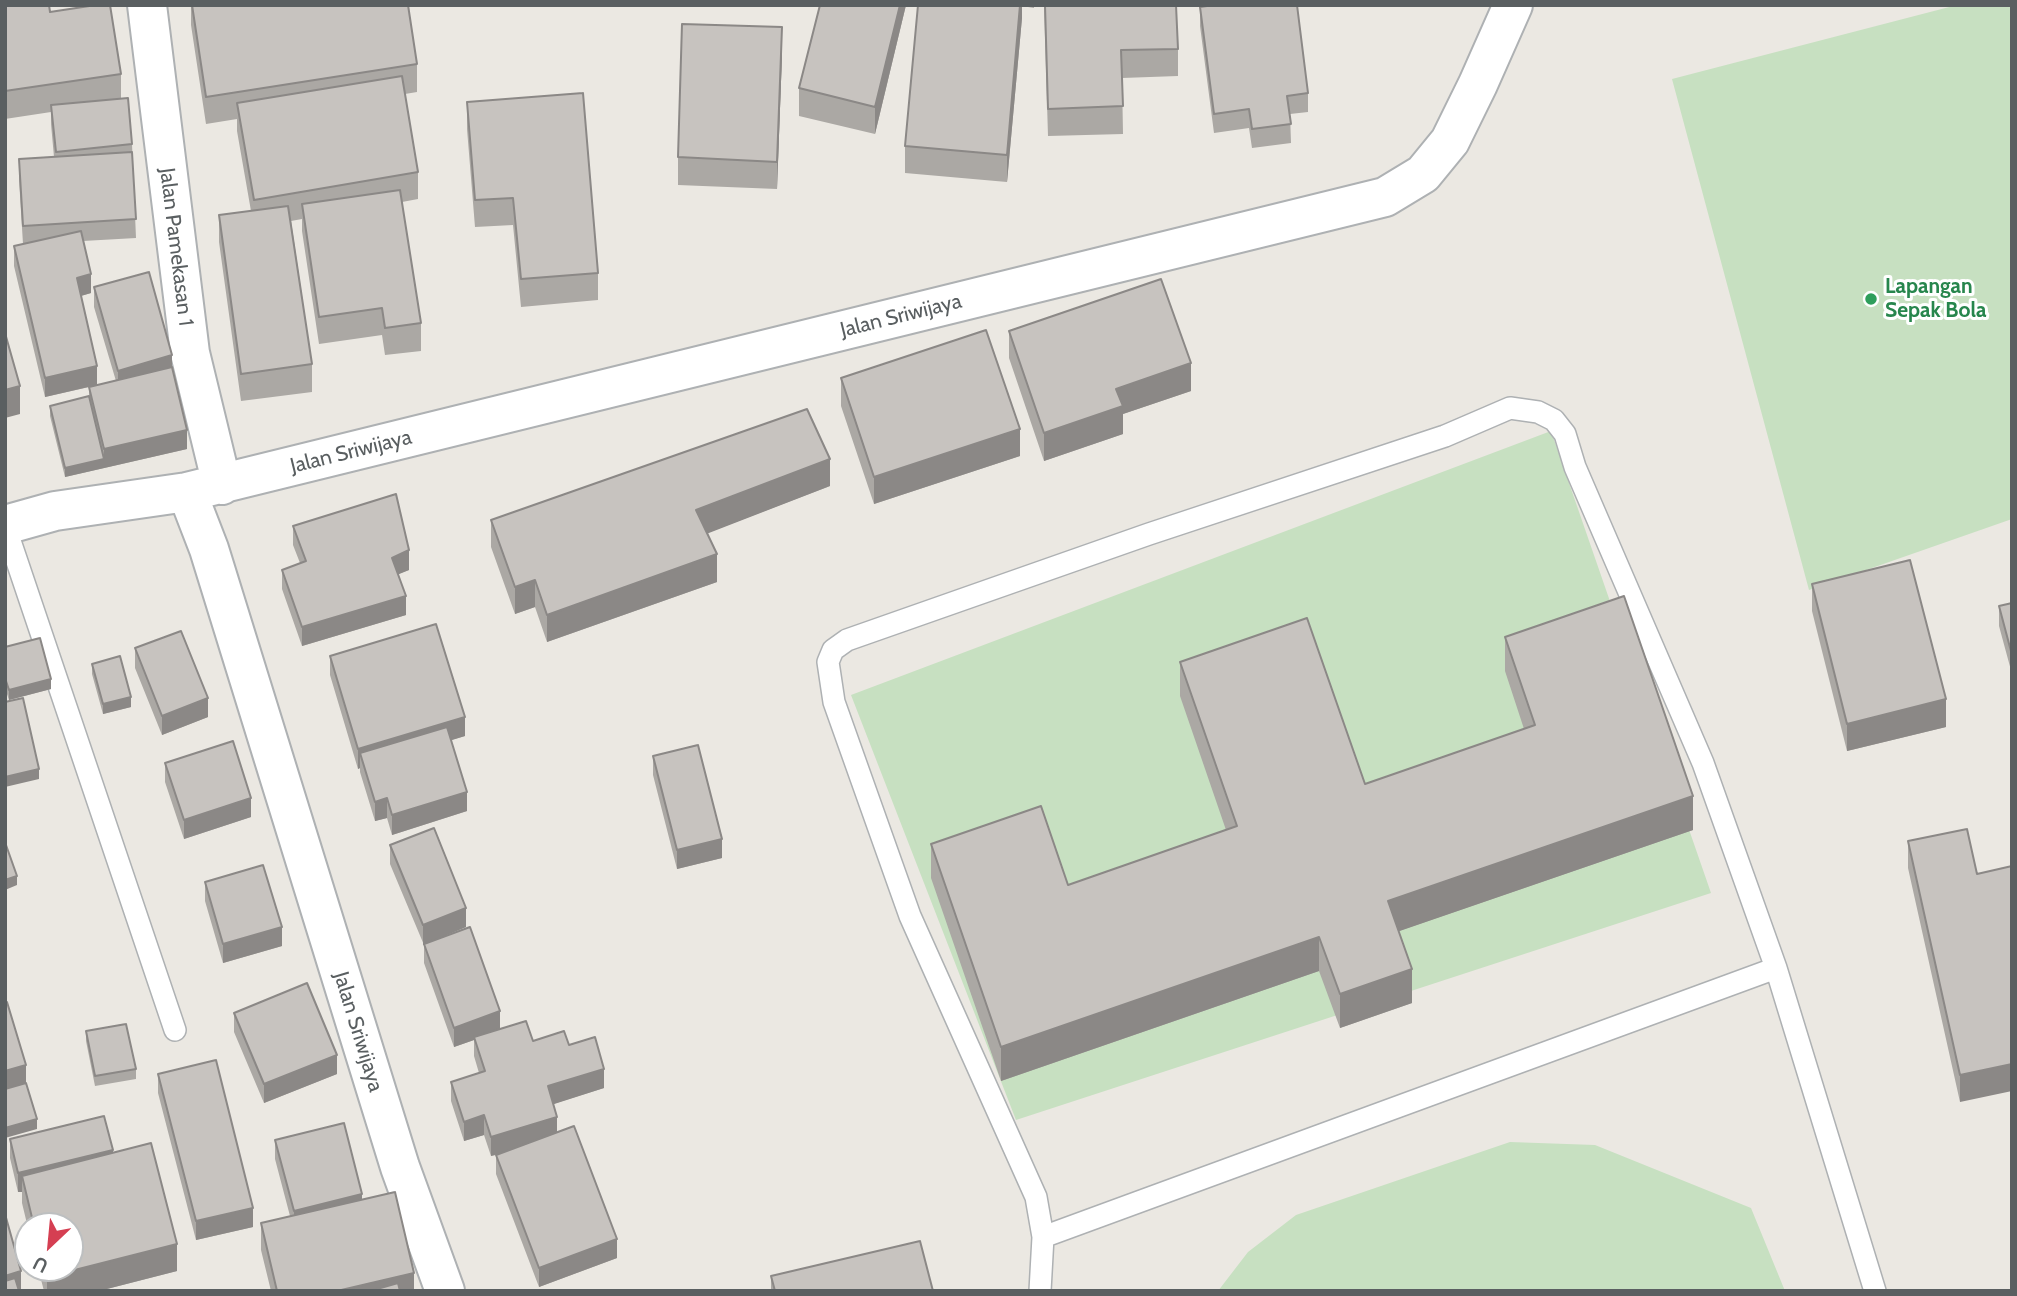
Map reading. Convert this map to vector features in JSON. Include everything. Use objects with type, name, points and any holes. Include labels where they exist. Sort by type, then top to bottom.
[{"type":"street","name":"Jalan Pamekasan 1","points":[[147,5],[204,488]]},
{"type":"street","name":"Jalan Sriwijaya","points":[[5,526],[55,511],[204,488],[1385,197],[1423,174],[1450,141],[1513,5]]},
{"type":"street","name":"Jalan Sriwijaya","points":[[204,488],[209,549],[400,1167],[445,1291]]},
{"type":"lane","points":[[1040,1291],[1043,1237],[1036,1197],[910,916],[834,702],[828,662],[833,650],[847,640],[1149,534],[1445,436],[1510,408],[1538,412],[1554,420],[1565,434],[1575,467],[1703,763],[1776,968],[1875,1291]]},
{"type":"lane","points":[[5,526],[176,1030]]},
{"type":"lane","points":[[1043,1237],[1776,968]]},
{"type":"green space","name":"Lapangan Sepak Bola","points":[[1957,5],[2012,5],[2012,519],[1809,590],[1672,79]]},
{"type":"green space","points":[[1551,431],[1711,893],[1016,1120],[851,695]]},
{"type":"green space","points":[[1510,1142],[1595,1145],[1751,1208],[1785,1291],[1218,1291],[1248,1252],[1296,1215]]},
{"type":"building","points":[[5,5],[49,5],[50,12],[110,5],[121,74],[5,91]]},
{"type":"building","points":[[192,5],[408,5],[417,64],[206,97]]},
{"type":"building","points":[[820,5],[900,5],[875,107],[799,88]]},
{"type":"building","points":[[918,5],[1020,5],[1007,155],[905,146]]},
{"type":"building","points":[[1045,5],[1176,5],[1178,49],[1121,50],[1123,106],[1048,109]]},
{"type":"building","points":[[1297,5],[1308,93],[1287,96],[1291,124],[1252,129],[1249,109],[1214,114],[1200,7]]},
{"type":"building","points":[[682,24],[782,27],[777,162],[678,157]]},
{"type":"building","points":[[402,76],[418,172],[254,200],[237,103]]},
{"type":"building","points":[[583,93],[598,273],[521,279],[513,198],[475,200],[467,102]]},
{"type":"building","points":[[128,98],[132,144],[56,152],[51,105]]},
{"type":"building","points":[[132,152],[136,219],[23,226],[19,159]]},
{"type":"building","points":[[400,190],[421,323],[385,328],[382,308],[319,317],[302,204]]},
{"type":"building","points":[[288,206],[312,364],[241,374],[219,215]]},
{"type":"building","points":[[81,231],[91,274],[77,278],[97,366],[45,378],[14,246]]},
{"type":"building","points":[[149,272],[172,355],[118,371],[94,287]]},
{"type":"building","points":[[1161,279],[1191,363],[1116,389],[1123,406],[1044,433],[1009,331]]},
{"type":"building","points":[[986,330],[1020,429],[874,477],[841,378]]},
{"type":"building","points":[[5,333],[20,386],[5,390]]},
{"type":"building","points":[[172,367],[187,430],[104,449],[89,387]]},
{"type":"building","points":[[89,396],[104,459],[65,468],[50,406]]},
{"type":"building","points":[[807,409],[830,459],[696,510],[717,554],[547,615],[535,580],[515,587],[491,520]]},
{"type":"building","points":[[396,494],[409,550],[392,558],[406,596],[302,627],[282,570],[306,561],[293,526]]},
{"type":"building","points":[[1910,560],[1946,699],[1847,724],[1812,584]]},
{"type":"building","points":[[1624,596],[1693,796],[1388,901],[1412,969],[1340,994],[1319,937],[1001,1047],[931,844],[1041,806],[1068,885],[1237,826],[1180,662],[1307,618],[1365,784],[1535,725],[1505,637]]},
{"type":"building","points":[[2012,603],[2012,655],[1999,606]]},
{"type":"building","points":[[436,624],[465,717],[358,749],[330,656]]},
{"type":"building","points":[[181,631],[208,698],[162,716],[135,648]]},
{"type":"building","points":[[40,638],[51,679],[9,690],[5,678],[5,647]]},
{"type":"building","points":[[120,656],[131,697],[103,704],[92,664]]},
{"type":"building","points":[[23,698],[39,769],[5,777],[5,702]]},
{"type":"building","points":[[447,727],[467,792],[392,815],[387,798],[375,802],[360,753]]},
{"type":"building","points":[[233,741],[251,798],[184,820],[165,763]]},
{"type":"building","points":[[698,745],[722,839],[677,850],[653,756]]},
{"type":"building","points":[[434,828],[466,908],[423,925],[390,845]]},
{"type":"building","points":[[1967,829],[1977,874],[2012,866],[2012,1064],[1960,1075],[1908,841]]},
{"type":"building","points":[[5,845],[17,876],[5,880]]},
{"type":"building","points":[[263,865],[282,927],[223,944],[205,882]]},
{"type":"building","points":[[470,927],[500,1011],[454,1028],[424,944]]},
{"type":"building","points":[[307,983],[337,1055],[264,1084],[234,1013]]},
{"type":"building","points":[[5,1002],[26,1065],[5,1071]]},
{"type":"building","points":[[526,1021],[533,1041],[564,1031],[569,1045],[595,1037],[604,1069],[548,1086],[557,1117],[491,1137],[484,1115],[464,1122],[451,1082],[485,1071],[474,1037]]},
{"type":"building","points":[[126,1024],[136,1069],[95,1076],[86,1031]]},
{"type":"building","points":[[216,1060],[253,1208],[196,1221],[158,1074]]},
{"type":"building","points":[[26,1083],[37,1119],[5,1128],[5,1089]]},
{"type":"building","points":[[104,1116],[113,1150],[18,1173],[10,1139]]},
{"type":"building","points":[[344,1123],[362,1194],[294,1211],[275,1140]]},
{"type":"building","points":[[574,1126],[617,1239],[539,1268],[496,1155]]},
{"type":"building","points":[[151,1143],[177,1244],[84,1268],[84,1212],[31,1212],[22,1176]]},
{"type":"building","points":[[395,1192],[414,1273],[337,1291],[277,1291],[261,1223]]},
{"type":"building","points":[[5,1214],[14,1246],[14,1273],[5,1276]]},
{"type":"building","points":[[920,1241],[933,1291],[775,1291],[771,1276]]},
{"type":"building","points":[[14,1278],[19,1291],[5,1291],[5,1281]]},
{"type":"building","points":[[398,1283],[400,1291],[370,1291]]},
{"type":"place","name":"Lapangan Sepak Bola","points":[[1871,299]]}]
